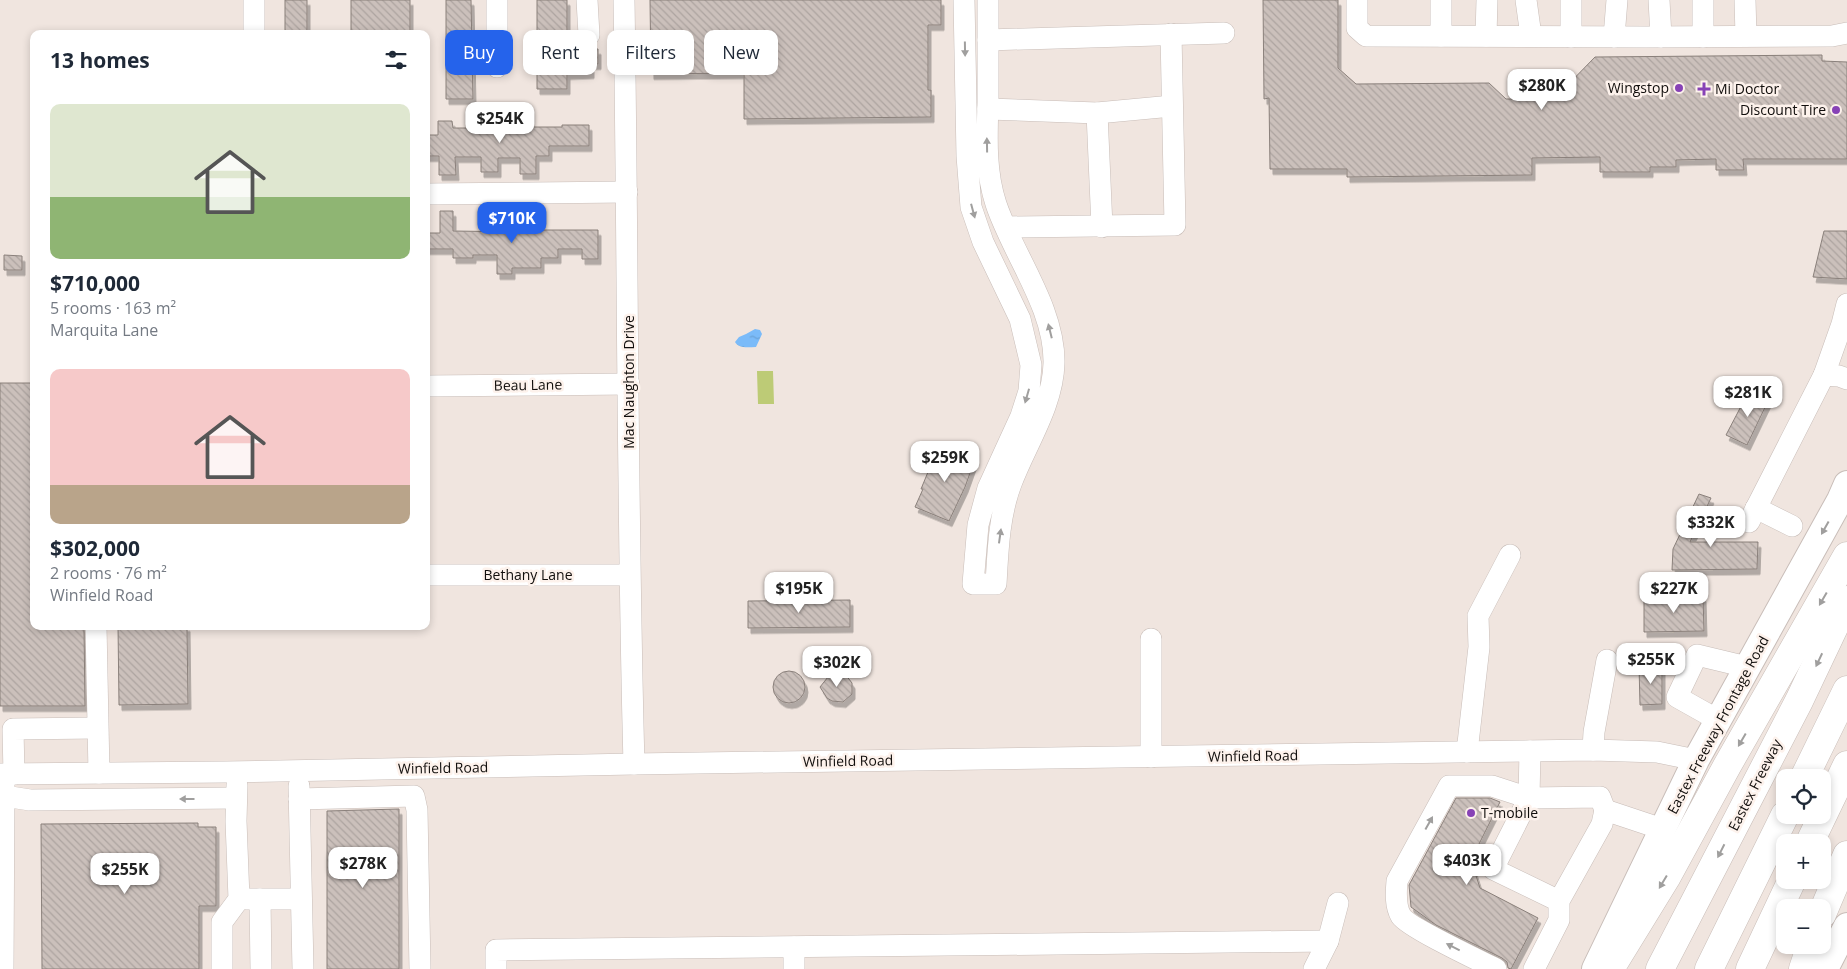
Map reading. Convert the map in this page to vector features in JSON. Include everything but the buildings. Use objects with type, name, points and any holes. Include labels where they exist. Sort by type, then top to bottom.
[{"type":"highway","points":[[1610,969],[1666,878],[1736,749],[1847,556]]},
{"type":"highway","name":"Eastex Freeway","points":[[1660,969],[1799,701],[1847,600]]},
{"type":"highway","points":[[1808,769],[1847,690]]},
{"type":"highway","points":[[1814,834],[1847,766]]},
{"type":"highway","points":[[1708,969],[1780,824]]},
{"type":"highway","points":[[1828,899],[1847,855]]},
{"type":"highway","points":[[1750,969],[1788,889]]},
{"type":"highway","points":[[1803,969],[1808,954]]},
{"type":"main road","name":"Eastex Freeway Frontage Road","points":[[1595,969],[1696,760],[1840,500],[1847,484]]},
{"type":"main road","points":[[1825,969],[1847,926]]},
{"type":"street","points":[[254,0],[254,30]]},
{"type":"street","points":[[497,0],[497,30]]},
{"type":"street","points":[[588,0],[589,30]]},
{"type":"street","name":"Mac Naughton Drive","points":[[624,0],[629,384],[629,575],[634,764]]},
{"type":"street","points":[[964,0],[968,172],[971,207],[983,242],[1020,319],[1031,365],[1029,391],[1021,416],[994,473],[978,525],[973,584],[996,584],[1003,513],[1011,484],[1046,404],[1054,364],[1052,339],[1047,316],[996,203],[990,170],[987,149],[988,0]]},
{"type":"street","points":[[1358,0],[1357,28],[1366,36],[1832,36],[1847,33]]},
{"type":"street","points":[[1441,0],[1441,36]]},
{"type":"street","points":[[1486,36],[1487,0]]},
{"type":"street","points":[[1526,0],[1531,36]]},
{"type":"street","points":[[1571,0],[1571,36]]},
{"type":"street","points":[[1614,37],[1617,0]]},
{"type":"street","points":[[1659,0],[1660,37]]},
{"type":"street","points":[[1702,0],[1703,36]]},
{"type":"street","points":[[1745,0],[1746,36]]},
{"type":"street","points":[[988,40],[1224,33]]},
{"type":"street","points":[[1006,227],[1175,225],[1171,34]]},
{"type":"street","points":[[988,109],[1097,113],[1172,106]]},
{"type":"street","points":[[1097,113],[1102,226]]},
{"type":"street","points":[[968,172],[990,170]]},
{"type":"street","points":[[430,194],[627,192]]},
{"type":"street","points":[[1792,526],[1752,515],[1824,375],[1847,304]]},
{"type":"street","points":[[1031,365],[1054,364]]},
{"type":"street","points":[[1824,375],[1839,376],[1847,379]]},
{"type":"street","name":"Beau Lane","points":[[430,386],[629,384]]},
{"type":"street","points":[[1467,752],[1480,647],[1478,616],[1510,555]]},
{"type":"street","name":"Bethany Lane","points":[[430,575],[629,575]]},
{"type":"street","points":[[96,630],[99,774]]},
{"type":"street","points":[[1151,639],[1152,757]]},
{"type":"street","points":[[1718,720],[1677,697],[1697,655],[1747,667]]},
{"type":"street","points":[[1593,750],[1594,732],[1607,660]]},
{"type":"street","points":[[3,969],[4,796],[13,730],[97,728]]},
{"type":"street","name":"Winfield Road","points":[[6,774],[238,772],[634,764],[1593,750],[1657,752],[1696,760]]},
{"type":"street","points":[[1530,752],[1529,798],[1493,869],[1559,902]]},
{"type":"street","points":[[414,769],[414,796],[417,810],[420,969]]},
{"type":"street","points":[[299,771],[303,969]]},
{"type":"street","points":[[222,969],[222,922],[239,899],[236,798],[238,772]]},
{"type":"street","points":[[1496,969],[1416,928],[1401,916],[1396,897],[1397,881],[1449,786],[1492,786],[1529,798],[1600,798],[1604,810],[1602,824],[1559,902],[1559,920],[1534,969]]},
{"type":"street","points":[[4,796],[30,800],[236,798]]},
{"type":"street","points":[[299,799],[414,796]]},
{"type":"street","points":[[1604,810],[1662,829]]},
{"type":"street","points":[[239,899],[301,899]]},
{"type":"street","points":[[260,899],[261,969]]},
{"type":"street","points":[[1314,969],[1328,941],[1338,903]]},
{"type":"street","points":[[496,969],[496,950],[538,959],[794,947],[1328,941]]},
{"type":"street","points":[[794,947],[794,969]]},
{"type":"green space","points":[[757,371],[773,371],[774,404],[758,404]]},
{"type":"water","points":[[755,329],[760,330],[762,334],[756,347],[741,347],[735,342],[739,337]]},
{"type":"place","name":"Wingstop","points":[[1679,88]]},
{"type":"place","name":"Mi Doctor","points":[[1704,89]]},
{"type":"place","name":"Discount Tire","points":[[1836,110]]},
{"type":"place","name":"T-mobile","points":[[1471,813]]}]
